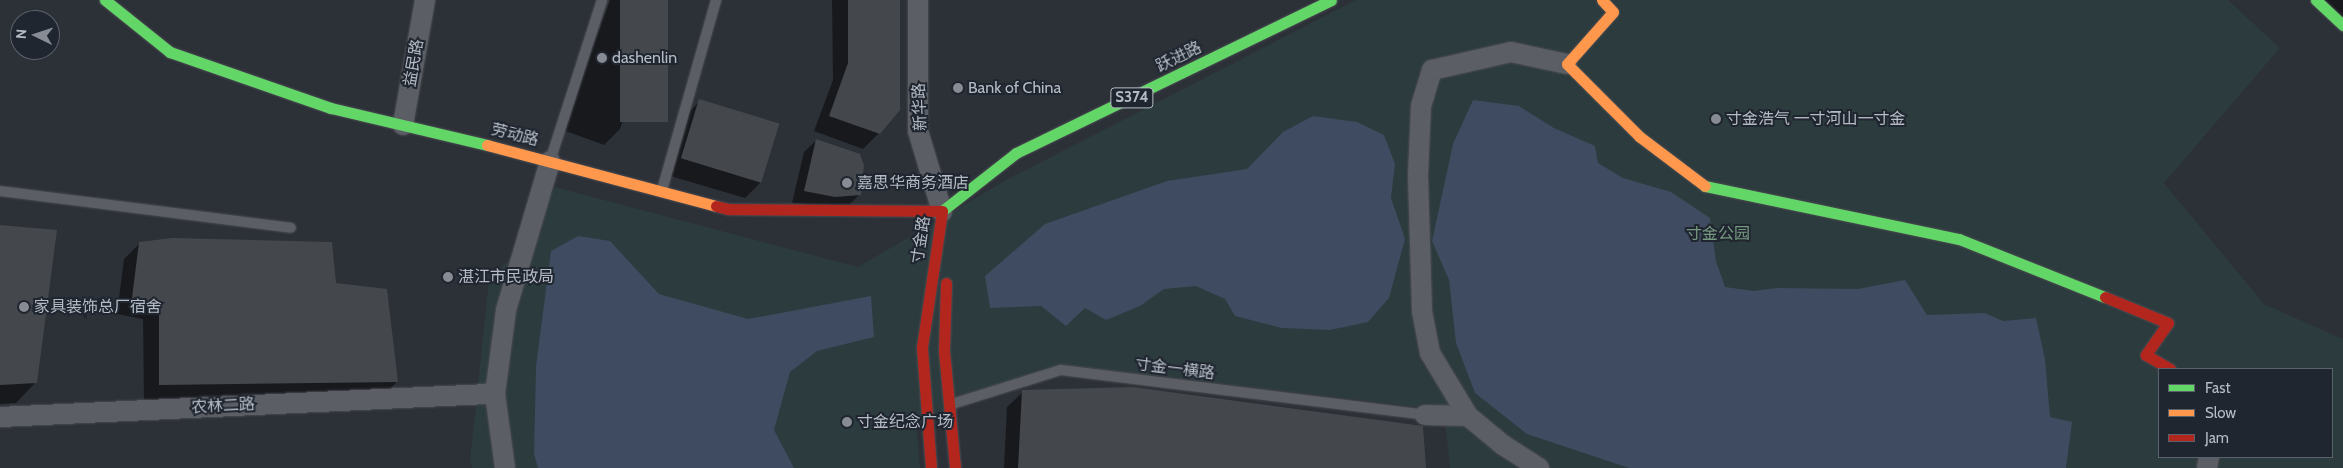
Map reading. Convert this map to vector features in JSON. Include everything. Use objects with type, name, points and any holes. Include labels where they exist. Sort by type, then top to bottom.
[{"type":"street","name":"劳动路","points":[[105,0],[170,52],[331,108],[550,161],[728,209],[942,211]]},
{"type":"street","name":"益民路","points":[[403,125],[425,0]]},
{"type":"street","name":"新华路","points":[[918,0],[918,130],[942,211]]},
{"type":"street","name":"跃进路","points":[[942,211],[1016,153],[1331,0]]},
{"type":"street","points":[[1567,64],[1613,12],[1602,0]]},
{"type":"street","points":[[2316,0],[2343,25]]},
{"type":"street","points":[[1539,468],[1503,445],[1468,416],[1430,353],[1422,311],[1418,175],[1421,106],[1432,70],[1511,52],[1567,64],[1640,137],[1702,184],[1958,239],[2168,323],[2146,355],[2168,368]]},
{"type":"street","points":[[505,468],[495,394],[506,310],[550,161]]},
{"type":"street","name":"寸金路","points":[[942,211],[946,276],[944,351],[955,468]]},
{"type":"street","name":"寸金路","points":[[931,468],[922,347],[942,211]]},
{"type":"street","name":"农林二路","points":[[0,417],[446,394],[495,394]]},
{"type":"street","points":[[1425,415],[1468,416]]},
{"type":"lane","points":[[550,161],[602,0]]},
{"type":"lane","points":[[661,191],[716,0]]},
{"type":"lane","points":[[0,191],[291,228]]},
{"type":"lane","name":"寸金一横路","points":[[926,411],[1061,370],[1425,415]]},
{"type":"green space","name":"寸金公园","points":[[1356,0],[2228,0],[2280,48],[2164,183],[2264,304],[2343,339],[2343,468],[1450,468],[1444,410],[1063,365],[916,421],[920,468],[472,468],[470,461],[489,279],[526,244],[555,187],[858,267],[1008,179]]},
{"type":"water","points":[[1473,100],[1519,106],[1554,128],[1595,146],[1598,163],[1623,178],[1671,192],[1710,218],[1716,261],[1725,287],[1754,291],[1777,288],[1858,289],[1905,280],[1927,315],[1985,313],[2003,321],[2036,318],[2045,359],[2050,417],[2072,422],[2066,468],[1629,468],[1527,434],[1475,393],[1456,343],[1449,280],[1432,241],[1453,144]]},
{"type":"water","points":[[1313,116],[1357,122],[1384,135],[1395,164],[1391,198],[1405,239],[1389,298],[1368,322],[1330,330],[1282,328],[1235,316],[1225,299],[1196,286],[1164,289],[1140,306],[1106,320],[1085,308],[1066,326],[1041,306],[990,308],[985,276],[1045,224],[1167,181],[1247,169],[1283,132]]},
{"type":"water","points":[[578,236],[610,241],[659,294],[748,319],[871,296],[874,337],[817,351],[790,372],[774,430],[794,468],[538,468],[534,454],[536,366],[551,251]]},
{"type":"building","points":[[620,0],[668,0],[668,122],[620,122]]},
{"type":"building","points":[[848,0],[900,0],[900,110],[880,134],[829,116],[848,63]]},
{"type":"building","points":[[699,99],[779,124],[761,183],[681,158]]},
{"type":"building","points":[[816,139],[860,154],[864,165],[861,195],[835,197],[804,191]]},
{"type":"building","name":"家具装饰总厂宿舍","points":[[0,225],[57,230],[37,383],[0,385]]},
{"type":"building","points":[[172,238],[332,242],[336,283],[387,289],[398,382],[159,385],[159,303],[132,298],[139,242]]},
{"type":"building","points":[[1133,387],[1423,426],[1426,468],[1018,468],[1022,390]]},
{"type":"traffic: fast","points":[[105,0],[170,52],[331,108],[487,145]]},
{"type":"traffic: fast","points":[[942,211],[1016,153],[1331,0]]},
{"type":"traffic: fast","points":[[2316,0],[2343,25]]},
{"type":"traffic: fast","points":[[1705,186],[1959,239],[2105,297]]},
{"type":"traffic: slow","points":[[1602,0],[1613,12],[1567,64],[1640,137],[1705,186]]},
{"type":"traffic: slow","points":[[487,145],[716,206]]},
{"type":"traffic: jam","points":[[716,206],[728,209],[942,211]]},
{"type":"traffic: jam","points":[[931,468],[922,347],[942,211]]},
{"type":"traffic: jam","points":[[946,283],[944,351],[955,468]]},
{"type":"traffic: jam","points":[[2105,297],[2168,323],[2146,355],[2168,368]]},
{"type":"place","name":"dashenlin","points":[[602,58]]},
{"type":"place","name":"Bank of China","points":[[958,88]]},
{"type":"place","name":"寸金浩气 一寸河山一寸金","points":[[1716,119]]},
{"type":"place","name":"嘉思华商务酒店","points":[[847,183]]},
{"type":"place","name":"湛江市民政局","points":[[448,277]]},
{"type":"place","name":"家具装饰总厂宿舍","points":[[24,307]]},
{"type":"place","name":"寸金纪念广场","points":[[847,422]]}]
